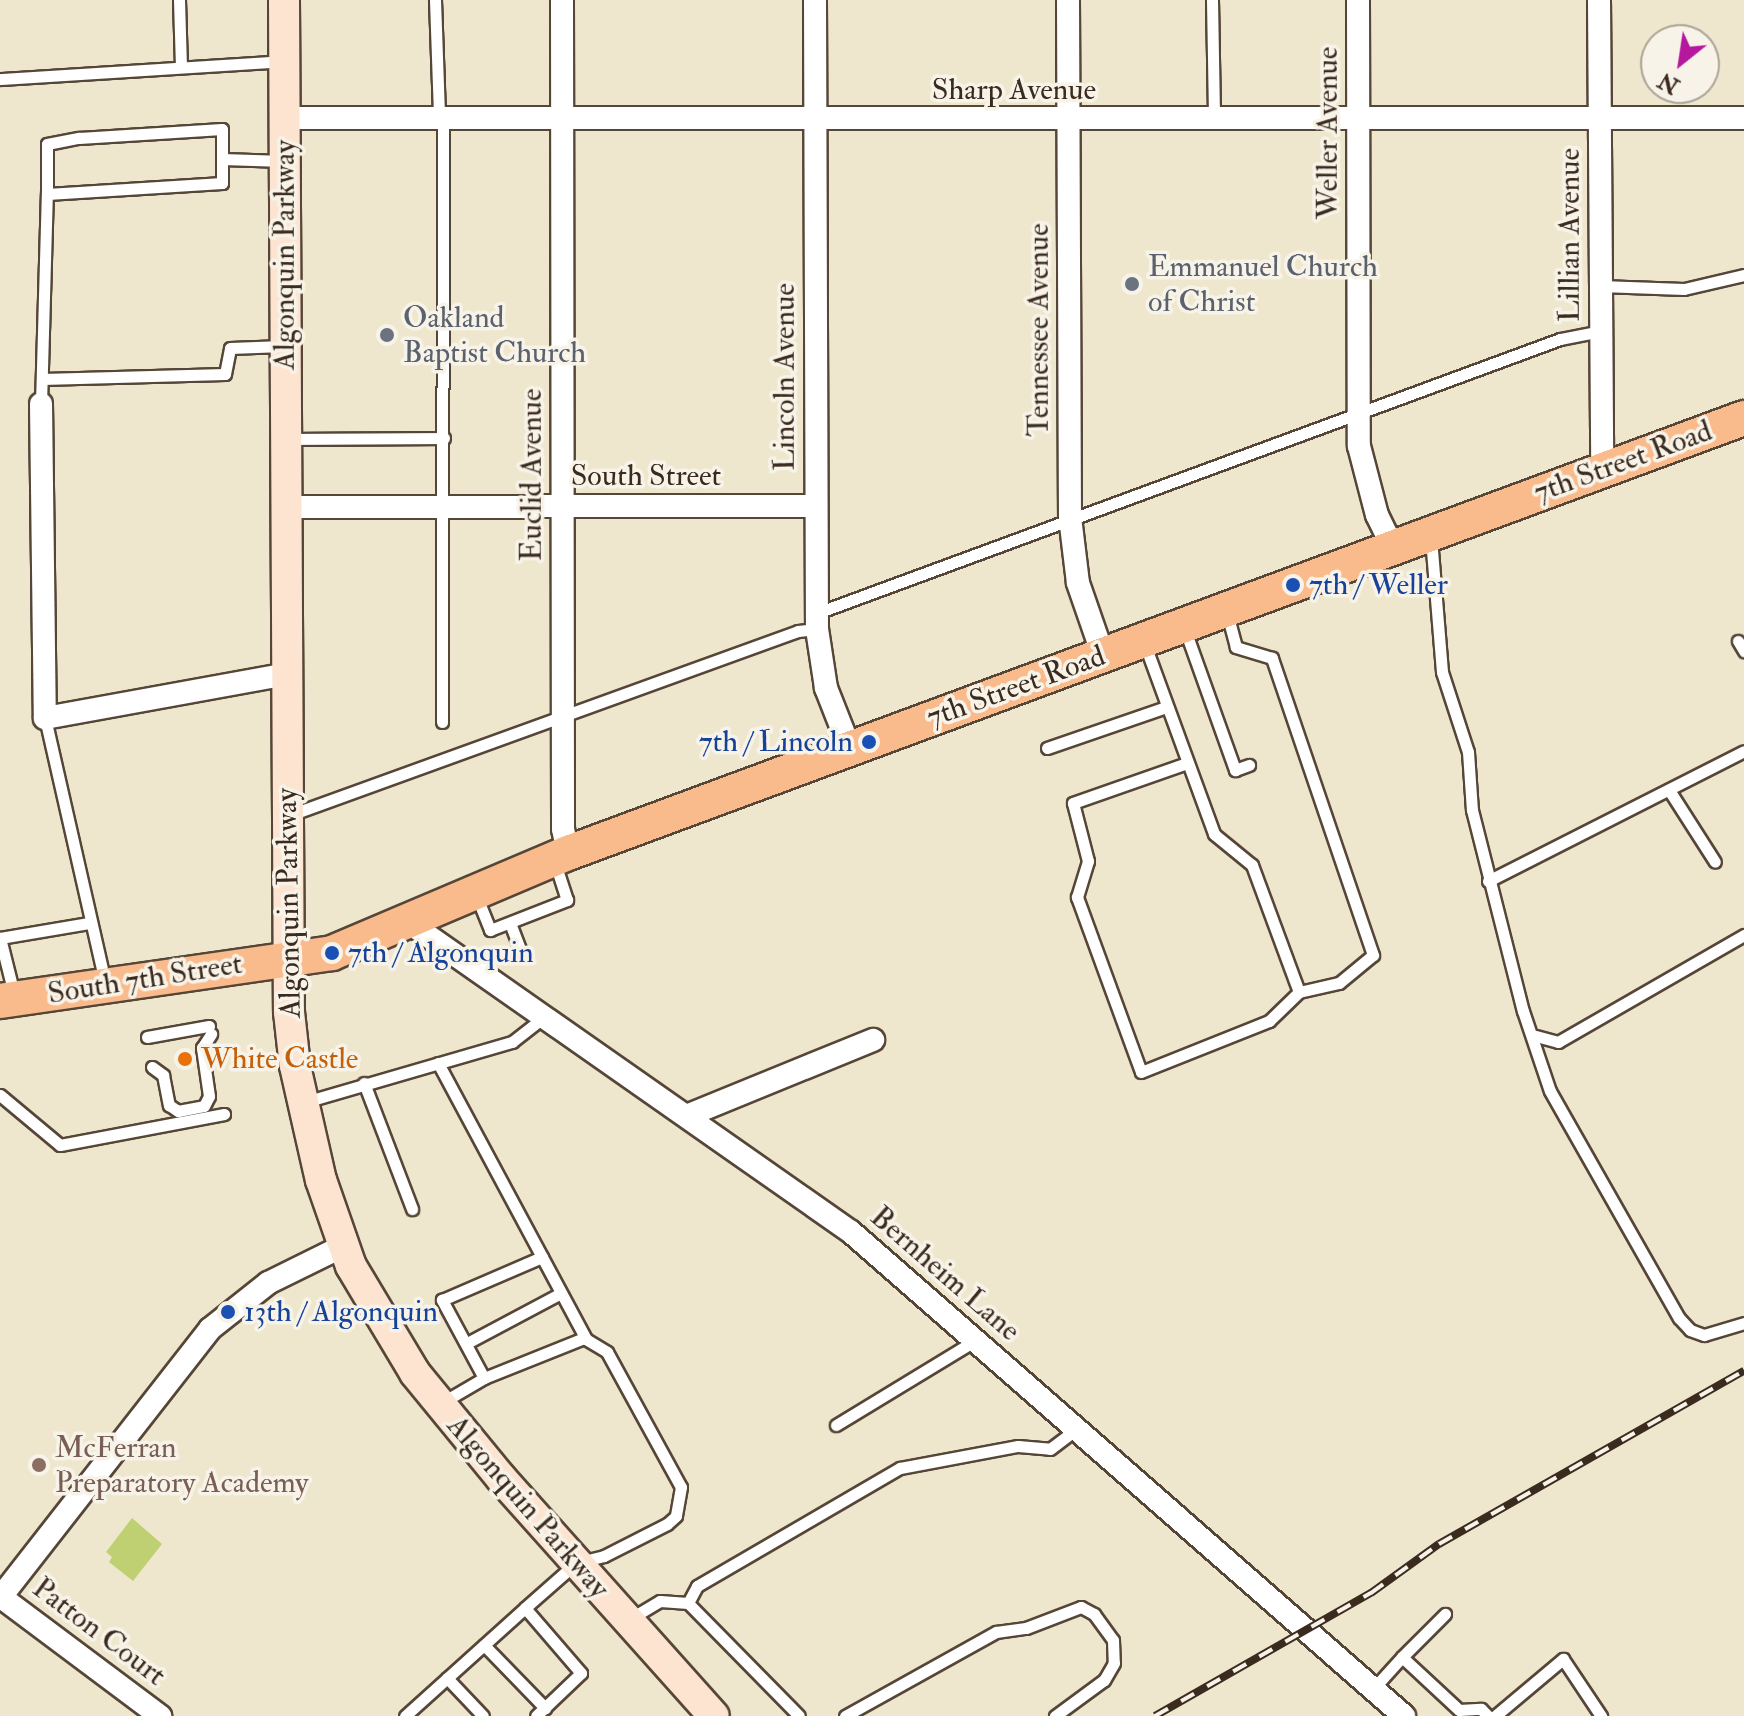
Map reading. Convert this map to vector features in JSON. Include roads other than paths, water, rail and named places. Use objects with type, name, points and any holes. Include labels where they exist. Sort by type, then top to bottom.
[{"type":"main road","name":"Algonquin Parkway","points":[[284,0],[289,1012],[321,1180],[343,1246],[376,1313],[439,1404],[714,1716]]},
{"type":"main road","name":"7th Street Road","points":[[290,961],[332,953],[411,924],[560,856],[1744,418]]},
{"type":"main road","name":"South 7th Street","points":[[8,1000],[106,983],[290,961]]},
{"type":"street","name":"Euclid Avenue","points":[[560,856],[563,829],[562,0]]},
{"type":"street","name":"Lincoln Avenue","points":[[815,0],[817,621],[826,688],[850,749]]},
{"type":"street","name":"Tennessee Avenue","points":[[1068,0],[1070,520],[1078,583],[1103,655]]},
{"type":"street","name":"Weller Avenue","points":[[1358,0],[1358,414],[1364,474],[1393,548]]},
{"type":"street","name":"Lillian Avenue","points":[[1599,0],[1602,470]]},
{"type":"street","name":"Sharp Avenue","points":[[284,118],[1744,118]]},
{"type":"street","points":[[41,404],[45,718],[286,674]]},
{"type":"street","name":"South Street","points":[[285,507],[815,506]]},
{"type":"street","name":"Bernheim Lane","points":[[411,924],[689,1115],[861,1239],[1404,1716]]},
{"type":"street","points":[[689,1115],[873,1040]]},
{"type":"street","points":[[0,1597],[210,1329],[268,1283],[343,1246]]},
{"type":"street","name":"Patton Court","points":[[0,1597],[160,1716]]},
{"type":"lane","points":[[179,0],[181,67]]},
{"type":"lane","points":[[435,0],[441,116],[444,438],[442,722]]},
{"type":"lane","points":[[1212,0],[1214,118]]},
{"type":"lane","points":[[0,79],[284,61]]},
{"type":"lane","points":[[41,404],[47,144],[151,131],[222,129],[222,183],[47,194]]},
{"type":"lane","points":[[222,159],[284,161]]},
{"type":"lane","points":[[1600,286],[1684,289],[1744,275]]},
{"type":"lane","points":[[287,816],[562,720],[798,631],[1070,520],[1568,336],[1601,331]]},
{"type":"lane","points":[[42,379],[225,374],[230,348],[285,346]]},
{"type":"lane","points":[[285,439],[444,438]]},
{"type":"lane","points":[[1430,534],[1442,672],[1468,752],[1472,810],[1488,881],[1523,1011],[1536,1036],[1550,1091],[1679,1318],[1690,1330],[1704,1335],[1744,1323]]},
{"type":"lane","points":[[1187,763],[1073,803],[1088,861],[1077,897],[1141,1072],[1269,1021],[1299,992],[1339,983],[1373,955],[1272,658],[1236,647],[1225,610]]},
{"type":"lane","points":[[1184,626],[1235,770],[1249,765]]},
{"type":"lane","points":[[1144,640],[1214,834],[1252,865],[1299,992]]},
{"type":"lane","points":[[1047,748],[1166,707]]},
{"type":"lane","points":[[45,718],[89,923],[106,983]]},
{"type":"lane","points":[[1488,881],[1744,751]]},
{"type":"lane","points":[[1669,790],[1715,862]]},
{"type":"lane","points":[[476,894],[490,930],[567,900],[560,856]]},
{"type":"lane","points":[[8,1000],[0,938],[89,923]]},
{"type":"lane","points":[[510,923],[522,955]]},
{"type":"lane","points":[[1536,1036],[1558,1042],[1744,935]]},
{"type":"lane","points":[[305,1102],[512,1042],[544,1017]]},
{"type":"lane","points":[[147,1037],[210,1030],[202,1048],[209,1096],[204,1106],[178,1111],[169,1105],[163,1075],[152,1067]]},
{"type":"lane","points":[[414,1713],[447,1678],[576,1563],[622,1549],[667,1524],[681,1499],[681,1487],[607,1352],[586,1339],[438,1063]]},
{"type":"lane","points":[[364,1083],[412,1209]]},
{"type":"lane","points":[[0,1095],[60,1145],[224,1114]]},
{"type":"lane","points":[[484,1378],[442,1300],[542,1257]]},
{"type":"lane","points":[[467,1343],[561,1293]]},
{"type":"lane","points":[[439,1404],[484,1378],[573,1339],[586,1339]]},
{"type":"lane","points":[[836,1425],[977,1339]]},
{"type":"lane","points":[[688,1603],[697,1586],[900,1468],[1018,1446],[1050,1449],[1078,1428]]},
{"type":"lane","points":[[628,1620],[660,1601],[688,1603],[799,1716]]},
{"type":"lane","points":[[845,1716],[996,1632],[1026,1628],[1081,1607],[1094,1614],[1113,1640],[1114,1663],[1104,1680],[1055,1716]]},
{"type":"lane","points":[[484,1645],[540,1712],[581,1673],[525,1608]]},
{"type":"lane","points":[[1373,1689],[1445,1614]]},
{"type":"lane","points":[[1402,1657],[1459,1710],[1481,1709],[1488,1716]]},
{"type":"lane","points":[[1495,1716],[1563,1659],[1601,1716]]},
{"type":"lane","points":[[447,1678],[483,1716]]},
{"type":"railway","points":[[1155,1716],[1371,1593],[1439,1544],[1744,1371]]},
{"type":"place","name":"Emmanuel Church of Christ","points":[[1132,284]]},
{"type":"place","name":"Oakland Baptist Church","points":[[387,335]]},
{"type":"place","name":"7th / Weller","points":[[1293,585]]},
{"type":"place","name":"7th / Lincoln","points":[[869,742]]},
{"type":"place","name":"7th / Algonquin","points":[[332,953]]},
{"type":"place","name":"White Castle","points":[[185,1059]]},
{"type":"place","name":"13th / Algonquin","points":[[228,1312]]},
{"type":"place","name":"McFerran Preparatory Academy","points":[[39,1465]]}]
